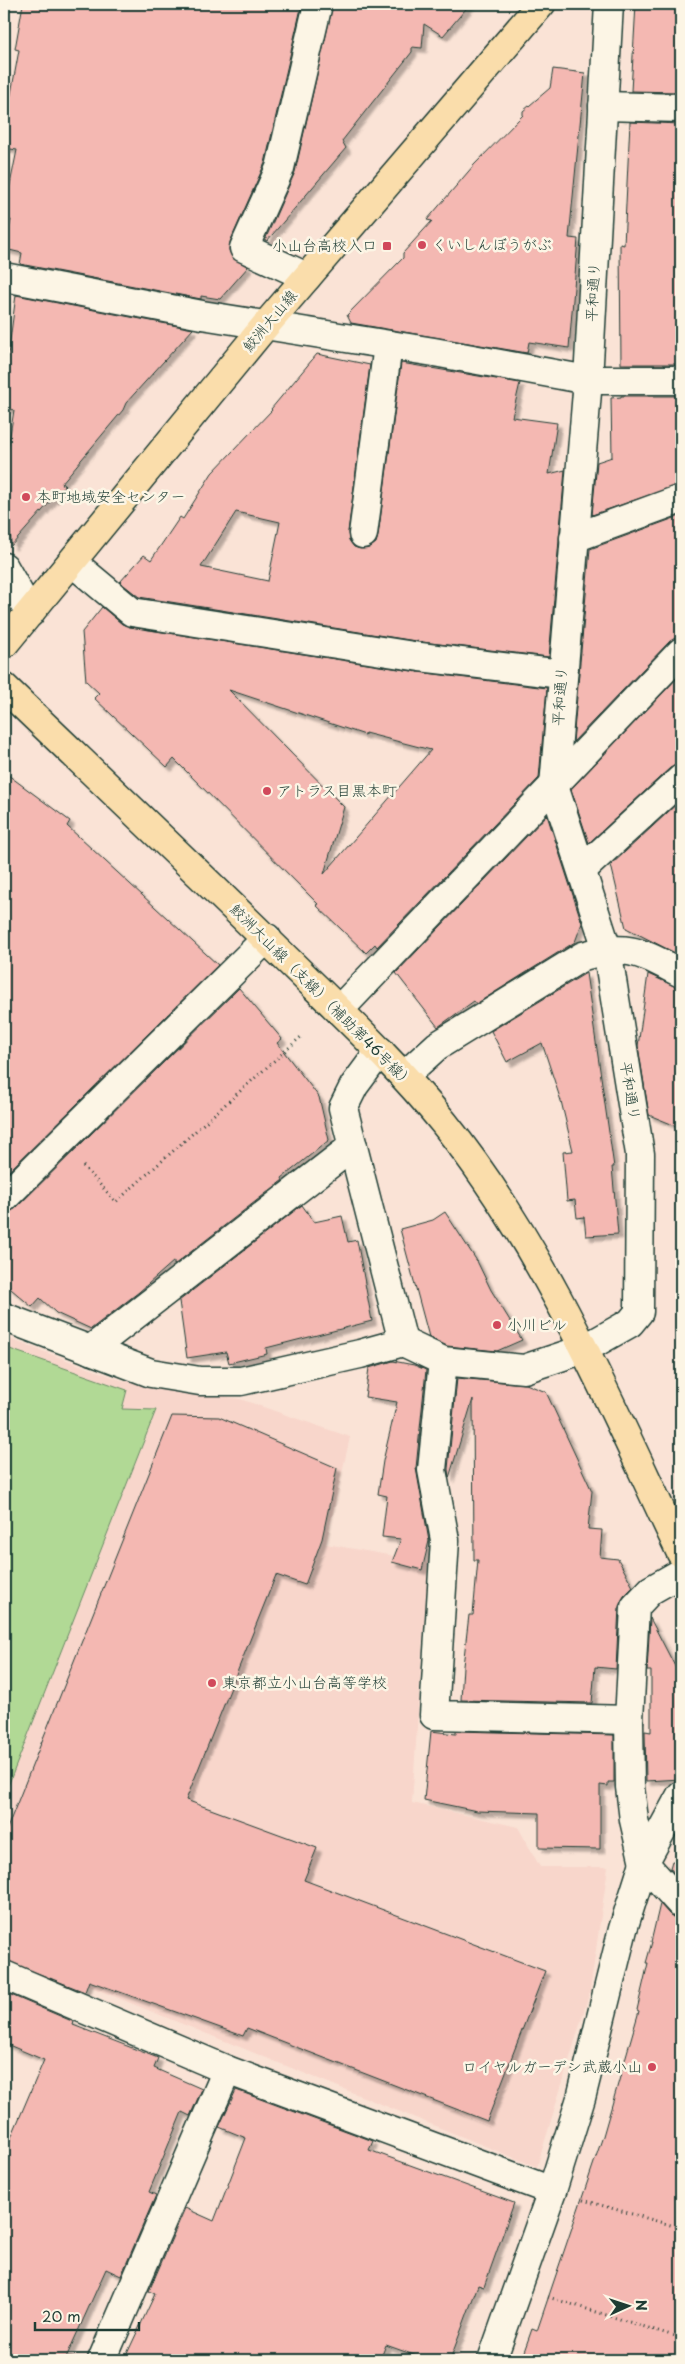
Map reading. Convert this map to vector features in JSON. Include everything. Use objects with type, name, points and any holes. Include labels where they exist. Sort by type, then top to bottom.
[{"type":"main road","name":"鮫洲大山線","points":[[4,644],[265,326],[541,4]]},
{"type":"main road","name":"鮫洲大山線（支線）（補助第46号線）","points":[[4,687],[267,938],[380,1051],[445,1123],[513,1219],[584,1349],[681,1553]]},
{"type":"street","points":[[307,277],[244,248],[280,168],[318,4]]},
{"type":"street","name":"平和通り","points":[[443,1362],[524,1370],[584,1349],[630,1323],[639,1312],[641,1287],[640,1154],[607,949],[554,786],[588,380],[609,4]]},
{"type":"street","points":[[603,106],[681,108]]},
{"type":"street","points":[[4,277],[265,326],[388,345],[588,380],[681,380]]},
{"type":"street","points":[[364,534],[388,345]]},
{"type":"street","points":[[574,538],[681,499]]},
{"type":"street","points":[[72,562],[132,612],[420,657],[562,674]]},
{"type":"street","points":[[4,567],[30,612]]},
{"type":"street","points":[[339,1010],[681,652]]},
{"type":"street","points":[[582,870],[681,779]]},
{"type":"street","points":[[4,1198],[267,938]]},
{"type":"street","points":[[404,1076],[437,1046],[583,956],[607,949],[636,951],[681,973]]},
{"type":"street","points":[[380,1051],[354,1086],[343,1108],[404,1342]]},
{"type":"street","points":[[90,1350],[353,1146]]},
{"type":"street","points":[[4,1317],[151,1374],[200,1381],[241,1381],[404,1342],[443,1362],[432,1470],[445,1540],[434,1715],[629,1720]]},
{"type":"street","points":[[681,1573],[651,1590],[635,1607],[629,1720],[630,1786],[638,1843],[644,1863],[681,1904]]},
{"type":"street","points":[[492,2360],[552,2192],[581,2098],[623,1930],[644,1863],[681,1795]]},
{"type":"street","points":[[4,1975],[227,2070],[552,2192]]},
{"type":"street","points":[[102,2360],[227,2070]]},
{"type":"path","points":[[60,1143],[116,1202],[303,1036]]},
{"type":"path","points":[[552,2192],[681,2228]]},
{"type":"path","points":[[518,2287],[681,2338]]},
{"type":"shaded area","name":"東京都立小山台高等学校","points":[[4,1337],[121,1380],[240,1399],[350,1437],[326,1544],[428,1562],[412,1803],[518,1827],[540,1867],[608,1867],[590,1991],[537,2167],[4,1952]]},
{"type":"green space","points":[[4,1347],[127,1390],[122,1409],[156,1410],[4,1796]]},
{"type":"building","points":[[23,4],[302,4],[265,163],[230,242],[229,250],[232,257],[248,267],[220,299],[201,296],[201,299],[20,264],[22,253],[5,249],[11,220],[4,218],[4,214],[17,150],[4,148],[4,132],[19,50],[15,49]]},
{"type":"building","points":[[333,4],[470,4],[443,36],[424,24],[422,48],[412,47],[412,52],[342,141],[346,148],[267,241],[265,240],[295,172]]},
{"type":"building","points":[[636,4],[681,4],[681,92],[631,91]]},
{"type":"building","points":[[553,69],[585,73],[569,238],[578,239],[569,348],[529,342],[527,353],[351,323],[347,315],[403,258],[403,253],[432,221],[427,220],[474,165],[523,115],[523,111],[550,88]]},
{"type":"building","points":[[630,122],[681,124],[681,364],[621,364],[620,244],[624,245]]},
{"type":"building","points":[[16,295],[193,329],[126,403],[123,410],[61,484],[65,485],[11,546],[8,475],[4,473],[14,410],[5,408],[9,386],[4,386]]},
{"type":"building","points":[[317,354],[370,365],[348,532],[349,540],[354,547],[360,549],[369,548],[376,543],[378,536],[401,363],[520,383],[512,417],[557,423],[549,474],[565,470],[549,657],[422,642],[139,597],[120,582],[144,555],[151,560],[180,517],[183,519],[212,473],[271,409]],"holes":[[[236,512],[280,522],[268,581],[201,567]]]},
{"type":"building","points":[[621,396],[681,396],[681,484],[592,515],[597,462],[612,457],[611,398]]},
{"type":"building","points":[[680,516],[681,637],[670,641],[573,742],[590,549]]},
{"type":"building","points":[[102,607],[122,624],[130,627],[418,672],[547,688],[539,778],[377,947],[375,944],[366,953],[316,905],[318,904],[174,759],[167,767],[94,698],[99,693],[86,681],[82,632]],"holes":[[[229,690],[365,735],[365,733],[431,750],[324,874],[344,807]]]},
{"type":"building","points":[[681,674],[681,764],[670,768],[589,843],[571,789]]},
{"type":"building","points":[[4,772],[70,821],[67,826],[218,965],[4,1176]]},
{"type":"building","points":[[681,800],[681,956],[626,928],[611,865]]},
{"type":"building","points":[[547,815],[582,923],[575,942],[476,1004],[474,1001],[438,1027],[396,973]]},
{"type":"building","points":[[586,973],[614,1167],[612,1167],[618,1234],[586,1236],[584,1217],[577,1218],[575,1200],[567,1201],[563,1152],[573,1151],[561,1101],[542,1043],[507,1062],[491,1031]]},
{"type":"building","points":[[648,974],[681,989],[681,1128],[649,1115],[638,1046]]},
{"type":"building","points":[[239,988],[282,1039],[277,1043],[319,1097],[329,1140],[282,1178],[283,1180],[174,1265],[174,1261],[139,1292],[91,1329],[56,1313],[40,1298],[32,1307],[4,1283],[4,1213],[15,1209]]},
{"type":"building","points":[[302,1205],[314,1222],[342,1216],[348,1242],[357,1240],[372,1321],[266,1348],[267,1354],[229,1363],[226,1352],[187,1358],[179,1301]]},
{"type":"building","points":[[445,1212],[477,1261],[491,1290],[522,1340],[497,1351],[447,1346],[429,1337],[400,1229],[433,1220]]},
{"type":"building","points":[[393,1361],[414,1365],[426,1370],[416,1468],[429,1541],[422,1570],[392,1562],[401,1539],[382,1537],[387,1496],[378,1494],[383,1461],[397,1402],[365,1397],[369,1368]]},
{"type":"building","points":[[457,1378],[526,1384],[546,1392],[592,1491],[588,1529],[602,1530],[600,1557],[618,1559],[633,1587],[624,1596],[619,1606],[616,1669],[595,1667],[592,1703],[461,1700],[469,1615],[473,1615],[478,1560],[474,1560],[473,1399],[449,1478],[448,1469]]},
{"type":"building","points":[[172,1416],[219,1417],[337,1468],[322,1539],[305,1585],[276,1575],[186,1800],[317,1848],[304,1880],[545,1971],[487,2121],[247,2028],[243,2036],[89,1981],[85,1992],[4,1960],[4,1836]]},
{"type":"building","points":[[650,1618],[681,1678],[681,1779],[646,1781],[645,1731],[651,1732],[651,1671],[647,1671]]},
{"type":"building","points":[[431,1731],[456,1734],[456,1731],[614,1735],[614,1782],[608,1782],[608,1786],[600,1785],[600,1849],[539,1848],[539,1813],[477,1811],[424,1800]]},
{"type":"building","points":[[672,1861],[681,1862],[681,1881],[670,1868]]},
{"type":"building","points":[[660,1904],[670,1915],[681,1919],[681,2360],[521,2360],[532,2329],[537,2331],[603,2136],[639,2011],[637,2010],[648,1963],[646,1963]]},
{"type":"building","points":[[4,1992],[74,2022],[73,2025],[158,2058],[154,2068],[202,2089],[190,2116],[182,2112],[149,2192],[156,2195],[121,2276],[106,2269],[65,2360],[4,2360],[4,2154],[44,2060],[4,2043]]},
{"type":"building","points":[[236,2090],[373,2141],[369,2150],[514,2203],[484,2287],[478,2285],[450,2360],[428,2360],[386,2345],[380,2360],[124,2360],[155,2294],[149,2291],[185,2208],[214,2221],[246,2138],[219,2127]]},
{"type":"place","name":"くいしんぼうがぶ","points":[[422,245]]},
{"type":"place","name":"小山台高校入口","points":[[387,246]]},
{"type":"place","name":"本町地域安全センター","points":[[26,497]]},
{"type":"place","name":"アトラス目黒本町","points":[[267,791]]},
{"type":"place","name":"小川ビル","points":[[497,1325]]},
{"type":"place","name":"東京都立小山台高等学校","points":[[212,1683]]},
{"type":"place","name":"ロイヤルガーデン武蔵小山","points":[[652,2067]]}]
